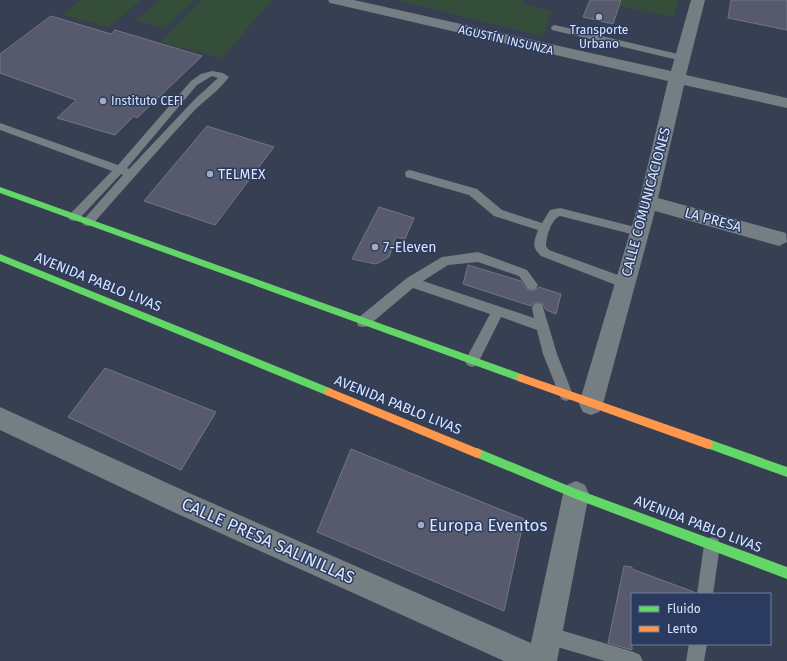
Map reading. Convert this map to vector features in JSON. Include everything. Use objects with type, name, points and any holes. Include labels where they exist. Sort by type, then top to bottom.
[{"type":"main road","points":[[0,190],[591,404],[787,472]]},
{"type":"main road","name":"AVENIDA PABLO LIVAS","points":[[0,257],[576,494],[787,573]]},
{"type":"street","name":"AGUSTÍN INSUNZA","points":[[335,0],[787,103]]},
{"type":"street","name":"CALLE COMUNICACIONES","points":[[591,404],[648,202],[677,78],[698,0]]},
{"type":"street","name":"LA PRESA","points":[[648,202],[779,238]]},
{"type":"street","name":"CALLE PRESA SALINILLAS","points":[[0,418],[178,502],[538,661]]},
{"type":"street","points":[[545,648],[576,494]]},
{"type":"lane","points":[[555,28],[682,58]]},
{"type":"lane","points":[[74,217],[119,170],[194,83],[205,74],[214,73],[224,77],[206,93],[130,174],[88,222]]},
{"type":"lane","points":[[0,126],[130,174]]},
{"type":"lane","points":[[410,174],[473,192],[498,213],[545,228]]},
{"type":"lane","points":[[625,284],[545,253],[540,248],[540,242],[550,217],[554,213],[560,212],[639,232]]},
{"type":"lane","points":[[363,322],[411,282],[446,260],[478,257],[523,273],[532,285]]},
{"type":"lane","points":[[411,282],[543,326]]},
{"type":"lane","points":[[538,308],[550,354],[566,395]]},
{"type":"lane","points":[[472,361],[498,311]]},
{"type":"lane","points":[[705,593],[712,544]]},
{"type":"lane","points":[[695,661],[698,645]]},
{"type":"lane","points":[[545,648],[634,661]]},
{"type":"green space","points":[[81,0],[141,0],[109,27],[63,15]]},
{"type":"green space","points":[[159,0],[194,0],[165,28],[136,20]]},
{"type":"green space","points":[[201,0],[272,0],[222,58],[160,42]]},
{"type":"green space","points":[[397,0],[524,0],[523,4],[552,11],[542,36]]},
{"type":"green space","points":[[621,0],[678,0],[674,17],[619,6]]},
{"type":"building","points":[[590,0],[621,0],[613,24],[583,17]]},
{"type":"building","points":[[731,0],[787,0],[787,30],[728,18]]},
{"type":"building","points":[[51,16],[111,34],[115,30],[202,56],[137,118],[134,116],[115,135],[57,118],[76,100],[0,73],[0,54]]},
{"type":"building","name":"TELMEX","points":[[207,126],[274,147],[215,225],[144,201]]},
{"type":"building","points":[[379,207],[414,218],[405,239],[396,237],[389,257],[376,264],[352,259]]},
{"type":"building","points":[[468,265],[521,281],[528,290],[536,290],[539,287],[561,294],[556,314],[546,310],[542,303],[534,303],[531,306],[463,284]]},
{"type":"building","points":[[105,368],[216,412],[181,470],[68,417]]},
{"type":"building","name":"Europa Eventos","points":[[351,449],[524,519],[504,611],[317,532]]},
{"type":"building","points":[[624,566],[632,567],[632,569],[694,592],[631,593],[632,650],[608,643]]},
{"type":"traffic: fast","points":[[0,190],[521,378]]},
{"type":"traffic: fast","points":[[0,257],[329,392]]},
{"type":"traffic: fast","points":[[708,444],[787,472]]},
{"type":"traffic: fast","points":[[477,453],[576,494],[787,573]]},
{"type":"traffic: slow","points":[[521,378],[708,444]]},
{"type":"traffic: slow","points":[[329,392],[477,453]]},
{"type":"place","name":"Transporte Urbano","points":[[599,17]]},
{"type":"place","name":"Instituto CEFI","points":[[103,101]]},
{"type":"place","name":"TELMEX","points":[[210,174]]},
{"type":"place","name":"7-Eleven","points":[[375,247]]},
{"type":"place","name":"Europa Eventos","points":[[421,525]]}]
